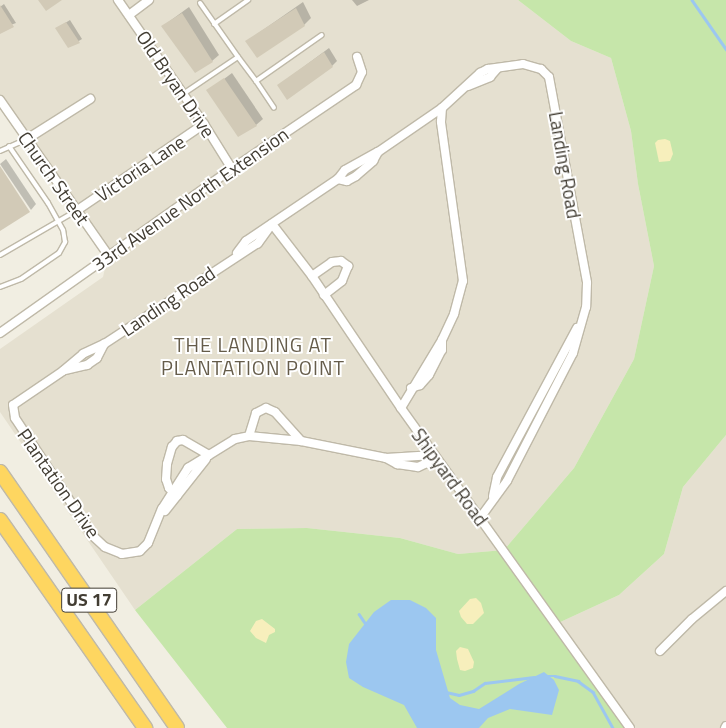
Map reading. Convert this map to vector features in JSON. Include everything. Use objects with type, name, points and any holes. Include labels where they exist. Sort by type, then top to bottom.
[{"type":"highway","name":"US 17","points":[[0,472],[177,728]]},
{"type":"highway","name":"US 17","points":[[0,520],[145,728]]},
{"type":"street","name":"Old Bryan Drive","points":[[118,0],[204,124],[232,169]]},
{"type":"street","points":[[128,15],[149,0]]},
{"type":"street","name":"33rd Avenue North Extension","points":[[0,333],[108,255],[356,85],[362,72],[357,57]]},
{"type":"street","name":"Landing Road","points":[[14,405],[63,371],[83,354],[104,344],[232,258],[246,241],[338,179],[345,170],[378,152],[442,108],[468,86],[490,78],[498,69],[524,64],[541,69],[549,77],[587,283],[586,308],[573,353],[507,481],[480,518]]},
{"type":"street","name":"Church Street","points":[[0,100],[108,255]]},
{"type":"street","points":[[27,139],[90,100]]},
{"type":"street","points":[[401,408],[442,340],[454,314],[462,281],[441,122],[442,108]]},
{"type":"street","name":"Victoria Lane","points":[[76,211],[204,124]]},
{"type":"street","name":"Shipyard Road","points":[[272,224],[312,276],[401,408],[630,728]]},
{"type":"street","points":[[312,276],[332,262],[341,261],[348,266],[342,281],[324,295]]},
{"type":"street","name":"Landing Road","points":[[493,498],[497,477],[586,308]]},
{"type":"street","name":"Plantation Drive","points":[[14,405],[14,418],[93,536],[106,547],[122,554],[140,550],[148,543],[157,520],[175,493],[188,468],[235,439],[249,436],[301,441],[386,458],[434,454]]},
{"type":"street","points":[[249,436],[256,413],[266,408],[275,412],[301,441]]},
{"type":"street","points":[[528,420],[536,425]]},
{"type":"street","points":[[175,493],[166,479],[167,464],[172,447],[177,441],[183,440],[208,455]]},
{"type":"street","points":[[660,651],[692,619],[726,591]]},
{"type":"lane","points":[[214,24],[248,0]]},
{"type":"lane","points":[[200,4],[274,108]]},
{"type":"lane","points":[[256,81],[322,35]]},
{"type":"lane","points":[[183,94],[238,57]]},
{"type":"lane","points":[[0,150],[27,139]]},
{"type":"lane","points":[[0,287],[21,279],[58,253],[65,242],[58,222],[9,146]]},
{"type":"lane","points":[[0,256],[76,211]]},
{"type":"shaded area","points":[[0,0],[518,0],[571,41],[611,58],[631,131],[638,184],[654,266],[634,359],[574,468],[504,550],[458,554],[400,538],[307,528],[237,529],[135,610],[0,412],[0,349],[103,277],[108,255],[0,96]]},
{"type":"shaded area","points":[[726,435],[726,726],[725,728],[630,728],[556,624],[619,595],[664,554],[683,487]]},
{"type":"green space","points":[[518,0],[726,0],[726,435],[683,487],[664,554],[619,595],[556,624],[628,728],[227,728],[135,610],[237,529],[307,528],[400,538],[458,554],[504,550],[574,468],[634,359],[654,266],[638,184],[631,131],[611,58],[571,41]]},
{"type":"sand","points":[[665,139],[670,141],[673,154],[670,161],[659,162],[655,143],[658,140]]},
{"type":"sand","points":[[476,598],[481,603],[484,613],[473,624],[467,624],[459,611],[470,599]]},
{"type":"sand","points":[[262,619],[275,629],[275,632],[269,635],[266,643],[256,638],[250,631],[256,621]]},
{"type":"sand","points":[[460,647],[468,649],[474,662],[473,668],[465,671],[460,670],[456,651]]},
{"type":"water","points":[[391,600],[410,600],[426,608],[436,618],[436,650],[450,698],[460,705],[479,709],[519,684],[544,672],[554,680],[559,690],[552,715],[510,709],[488,718],[479,728],[417,728],[404,705],[363,687],[349,678],[346,662],[349,644],[374,612]]},
{"type":"building","points":[[38,0],[62,0],[46,11]]},
{"type":"building","points":[[0,5],[14,27],[0,34]]},
{"type":"building","points":[[296,8],[305,26],[257,58],[245,41]]},
{"type":"building","points":[[182,13],[213,62],[195,73],[161,26]]},
{"type":"building","points":[[66,22],[80,43],[68,48],[55,28]]},
{"type":"building","points":[[324,52],[333,67],[287,100],[277,85]]},
{"type":"building","points":[[224,78],[257,126],[238,137],[206,90]]},
{"type":"building","points":[[0,166],[30,212],[0,231]]},
{"type":"waterway","points":[[692,0],[726,49]]},
{"type":"waterway","points":[[359,614],[365,623]]},
{"type":"waterway","points":[[547,676],[578,681],[593,692],[613,728]]},
{"type":"waterway","points":[[446,692],[459,695],[473,691],[485,683],[534,677]]},
{"type":"district","name":"THE LANDING AT PLANTATION POINT","points":[[253,356]]}]
